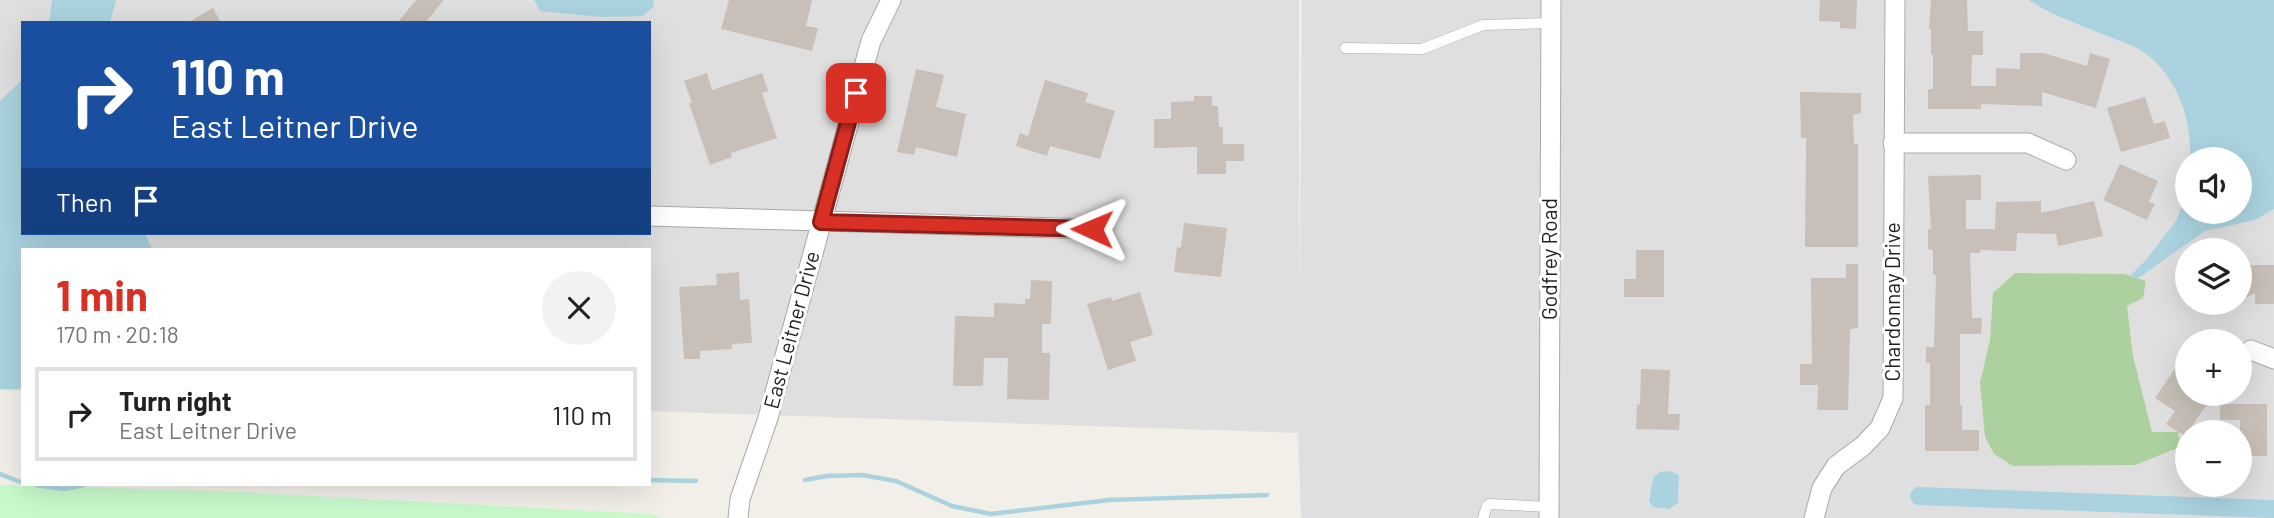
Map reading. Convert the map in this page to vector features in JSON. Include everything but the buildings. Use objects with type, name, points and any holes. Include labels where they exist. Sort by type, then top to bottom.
[{"type":"street","name":"East Leitner Drive","points":[[725,518],[739,509],[768,418],[871,41],[891,0]]},
{"type":"street","name":"Godfrey Road","points":[[1549,512],[1551,0]]},
{"type":"street","name":"Chardonnay Drive","points":[[1814,518],[1822,488],[1836,466],[1880,429],[1893,398],[1895,0]]},
{"type":"street","points":[[1893,143],[2028,143],[2066,160]]},
{"type":"street","points":[[651,216],[1092,229]]},
{"type":"street","points":[[2252,349],[2274,359]]},
{"type":"lane","points":[[1345,48],[1422,49],[1483,26],[1551,23]]},
{"type":"lane","points":[[1483,518],[1490,504],[1549,512]]},
{"type":"shaded area","points":[[0,0],[1299,0],[1299,309],[1302,0],[2274,0],[2274,518],[1301,518],[1298,433],[651,411],[651,248],[21,248],[21,391],[0,390]]},
{"type":"green space","points":[[2015,273],[2124,274],[2146,281],[2143,298],[2127,306],[2133,356],[2152,432],[2175,432],[2175,449],[2135,465],[2013,466],[1994,454],[1985,437],[1980,383],[1990,340],[1993,293]]},
{"type":"green space","points":[[0,485],[242,492],[651,514],[662,518],[0,518]]},
{"type":"water","points":[[52,0],[116,0],[111,21],[49,21]]},
{"type":"water","points":[[534,0],[654,0],[653,7],[643,16],[602,17],[540,11]]},
{"type":"water","points":[[2029,0],[2274,0],[2274,209],[2252,221],[2252,147],[2190,147],[2188,127],[2179,96],[2162,69],[2151,58],[2134,47]]},
{"type":"water","points":[[21,81],[21,235],[146,235],[151,248],[21,248],[21,389],[0,389],[0,101]]},
{"type":"water","points":[[2175,222],[2237,224],[2205,231],[2195,238],[2175,238],[2175,252],[2137,279],[2131,275]]},
{"type":"water","points":[[1671,471],[1679,476],[1678,503],[1669,509],[1653,507],[1649,501],[1653,478],[1660,472]]},
{"type":"waterway","points":[[0,474],[21,482]]},
{"type":"waterway","points":[[805,480],[862,475],[896,481],[952,506],[991,514],[1109,500],[1267,495]]},
{"type":"waterway","points":[[651,480],[696,481]]},
{"type":"waterway","points":[[43,486],[64,489],[79,486]]},
{"type":"waterway","points":[[1919,496],[2273,509]]},
{"type":"route","points":[[856,93],[821,222],[1092,229]]}]
